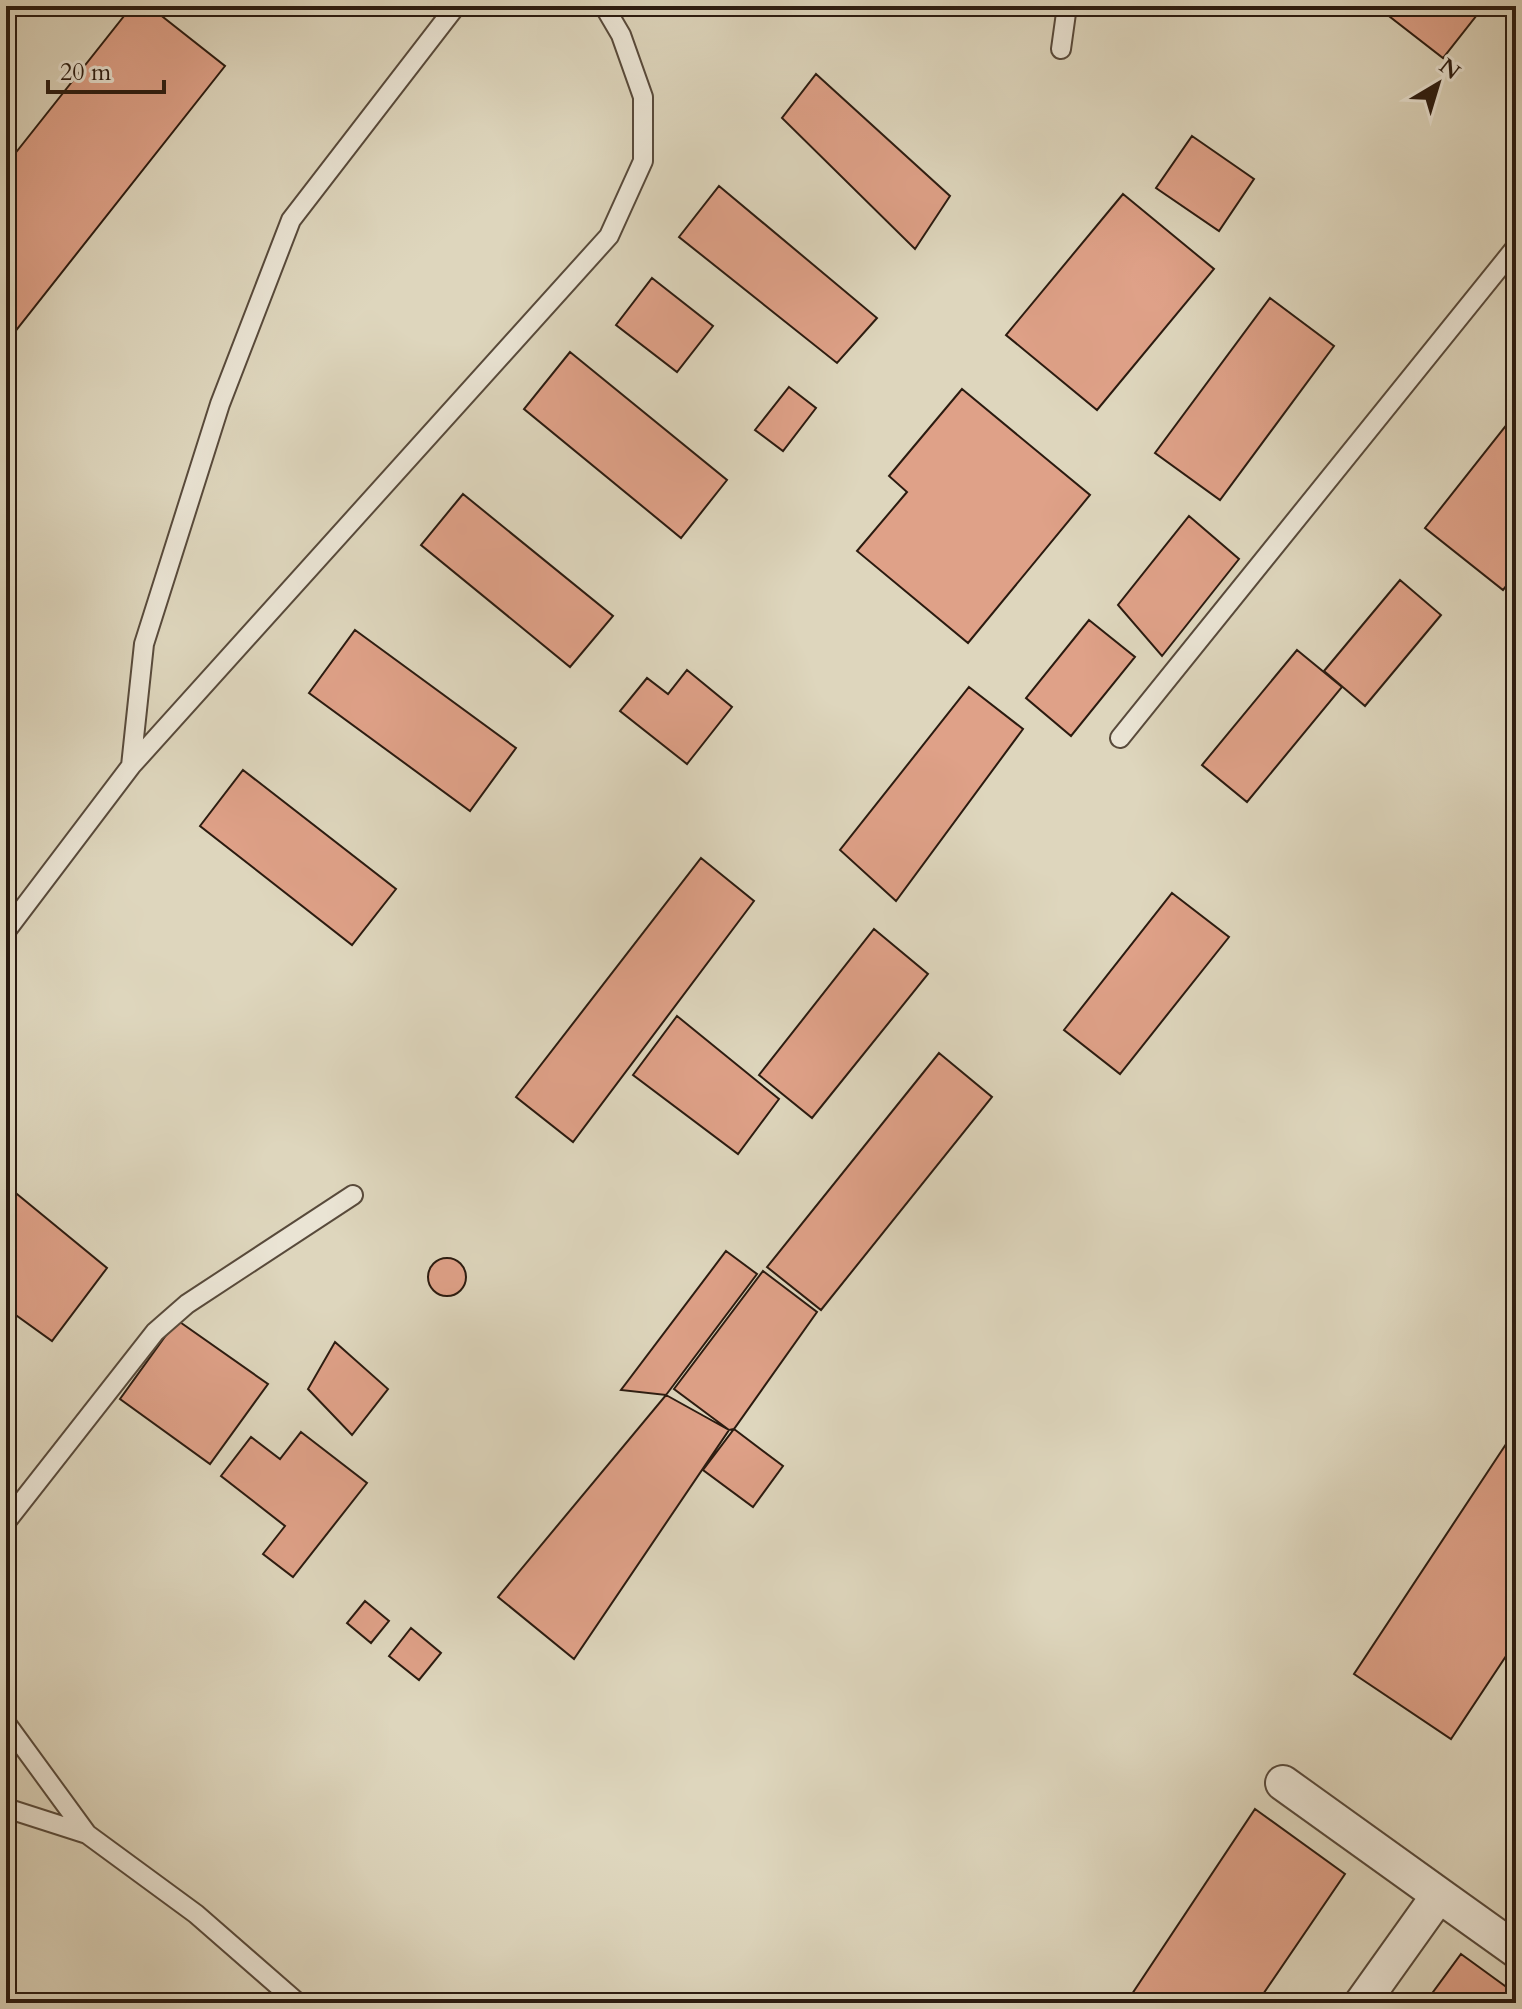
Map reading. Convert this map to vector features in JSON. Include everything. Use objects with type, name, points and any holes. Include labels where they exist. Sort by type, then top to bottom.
[{"type":"street","points":[[1283,1783],[1516,1950]]},
{"type":"street","points":[[1362,2003],[1439,1895]]},
{"type":"lane","points":[[131,766],[144,644],[220,404],[291,220],[456,6]]},
{"type":"lane","points":[[6,931],[131,766],[609,236],[643,161],[643,97],[621,35],[604,6]]},
{"type":"lane","points":[[1061,49],[1067,6]]},
{"type":"lane","points":[[1120,738],[1516,247]]},
{"type":"lane","points":[[6,1522],[155,1332],[187,1304],[353,1195]]},
{"type":"lane","points":[[6,1723],[87,1834],[196,1914],[298,2003]]},
{"type":"lane","points":[[6,1808],[87,1834]]},
{"type":"building","points":[[132,6],[149,6],[225,66],[6,343],[6,165]]},
{"type":"building","points":[[1376,6],[1484,6],[1443,58]]},
{"type":"building","points":[[816,74],[950,196],[915,249],[782,118]]},
{"type":"building","points":[[1192,136],[1254,179],[1219,231],[1156,188]]},
{"type":"building","points":[[719,186],[877,318],[837,363],[679,237]]},
{"type":"building","points":[[1123,194],[1214,269],[1097,410],[1006,335]]},
{"type":"building","points":[[652,278],[713,326],[677,372],[616,325]]},
{"type":"building","points":[[1270,298],[1334,346],[1220,500],[1155,453]]},
{"type":"building","points":[[570,352],[727,480],[681,538],[524,409]]},
{"type":"building","points":[[789,387],[816,408],[783,451],[755,430]]},
{"type":"building","points":[[962,389],[1090,495],[968,643],[857,551],[907,492],[889,476]]},
{"type":"building","points":[[1516,413],[1516,574],[1503,590],[1425,528]]},
{"type":"building","points":[[463,494],[613,616],[570,667],[421,545]]},
{"type":"building","points":[[1189,516],[1239,559],[1162,656],[1118,605]]},
{"type":"building","points":[[1400,580],[1441,615],[1365,706],[1324,671]]},
{"type":"building","points":[[1089,620],[1135,657],[1071,736],[1026,698]]},
{"type":"building","points":[[355,630],[516,748],[470,811],[309,693]]},
{"type":"building","points":[[1297,650],[1342,687],[1247,802],[1202,765]]},
{"type":"building","points":[[687,670],[732,707],[687,764],[620,711],[647,678],[668,694]]},
{"type":"building","points":[[969,687],[1023,729],[896,901],[840,850]]},
{"type":"building","points":[[243,770],[396,889],[352,945],[200,826]]},
{"type":"building","points":[[701,858],[754,901],[573,1142],[516,1097]]},
{"type":"building","points":[[1172,893],[1229,937],[1120,1074],[1064,1030]]},
{"type":"building","points":[[874,929],[928,974],[812,1118],[759,1075]]},
{"type":"building","points":[[677,1016],[779,1099],[738,1154],[633,1075]]},
{"type":"building","points":[[939,1053],[992,1097],[821,1310],[767,1267]]},
{"type":"building","points":[[6,1185],[107,1268],[52,1341],[6,1308]]},
{"type":"building","points":[[726,1251],[757,1274],[666,1395],[621,1390]]},
{"type":"building","points":[[447,1258],[461,1263],[466,1277],[461,1291],[447,1296],[433,1291],[428,1277],[433,1263]]},
{"type":"building","points":[[763,1271],[817,1312],[734,1429],[729,1430],[674,1389]]},
{"type":"building","points":[[177,1320],[268,1384],[210,1464],[120,1399]]},
{"type":"building","points":[[335,1342],[388,1389],[352,1435],[308,1389]]},
{"type":"building","points":[[666,1395],[729,1430],[574,1659],[498,1597]]},
{"type":"building","points":[[734,1429],[783,1466],[753,1507],[703,1470]]},
{"type":"building","points":[[1516,1429],[1516,1641],[1451,1739],[1354,1674]]},
{"type":"building","points":[[301,1432],[367,1483],[293,1577],[263,1554],[285,1526],[221,1476],[251,1437],[280,1459]]},
{"type":"building","points":[[365,1601],[389,1621],[371,1643],[347,1623]]},
{"type":"building","points":[[411,1628],[441,1653],[419,1680],[389,1656]]},
{"type":"building","points":[[1255,1809],[1345,1874],[1257,2003],[1126,2003]]},
{"type":"building","points":[[1461,1954],[1516,1994],[1516,2003],[1425,2003]]}]
